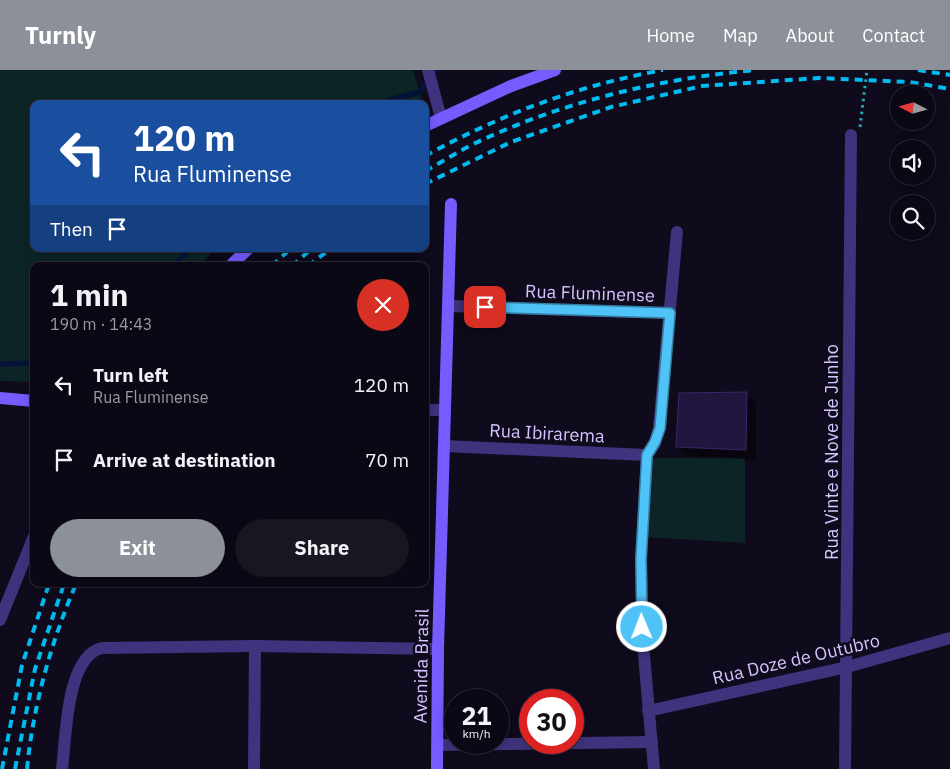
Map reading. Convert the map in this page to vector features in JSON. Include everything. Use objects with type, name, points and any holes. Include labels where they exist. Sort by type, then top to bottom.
[{"type":"street","points":[[429,124],[511,86],[555,70]]},
{"type":"street","points":[[428,71],[441,118]]},
{"type":"street","name":"Rua Vinte e Nove de Junho","points":[[845,769],[856,131]]},
{"type":"street","name":"Avenida Brasil","points":[[437,769],[438,649],[450,204]]},
{"type":"street","points":[[654,769],[642,644],[641,559],[647,455],[655,442],[660,428],[677,232]]},
{"type":"street","points":[[234,262],[245,252]]},
{"type":"street","name":"Rua Fluminense","points":[[448,306],[670,313]]},
{"type":"street","points":[[0,398],[30,401]]},
{"type":"street","points":[[429,410],[445,410]]},
{"type":"street","name":"Rua Ibirarema","points":[[444,446],[647,455]]},
{"type":"street","points":[[0,620],[30,546]]},
{"type":"street","name":"Rua Doze de Outubro","points":[[648,711],[847,667],[950,638]]},
{"type":"street","points":[[254,769],[255,646]]},
{"type":"street","points":[[62,769],[74,683],[79,668],[92,650],[102,648],[255,646],[438,649]]},
{"type":"street","points":[[437,745],[652,742]]},
{"type":"path","points":[[856,131],[867,70]]},
{"type":"green space","points":[[0,70],[413,70],[422,100],[30,100],[30,252],[212,252],[203,262],[30,262],[30,382],[0,381]]},
{"type":"green space","points":[[650,458],[745,458],[745,543],[644,537]]},
{"type":"building","points":[[747,392],[746,450],[676,447],[679,393]]},
{"type":"waterway","points":[[389,100],[419,92],[437,70]]},
{"type":"waterway","points":[[178,262],[186,252]]},
{"type":"waterway","points":[[0,364],[30,363]]},
{"type":"railway","points":[[429,154],[482,127],[540,103],[600,84],[663,70]]},
{"type":"railway","points":[[429,169],[467,147],[514,126],[581,103],[651,85],[756,70]]},
{"type":"railway","points":[[918,70],[950,75]]},
{"type":"railway","points":[[429,182],[511,142],[611,107],[702,86],[819,78],[910,82],[950,89]]},
{"type":"railway","points":[[276,262],[287,252]]},
{"type":"railway","points":[[296,262],[308,252]]},
{"type":"railway","points":[[313,262],[326,252]]},
{"type":"railway","points":[[2,769],[22,665],[48,587]]},
{"type":"railway","points":[[15,769],[35,669],[63,587]]},
{"type":"railway","points":[[27,769],[44,675],[75,587]]},
{"type":"route","points":[[485,307],[670,313],[660,428],[655,442],[647,455],[641,559],[642,627]]}]
